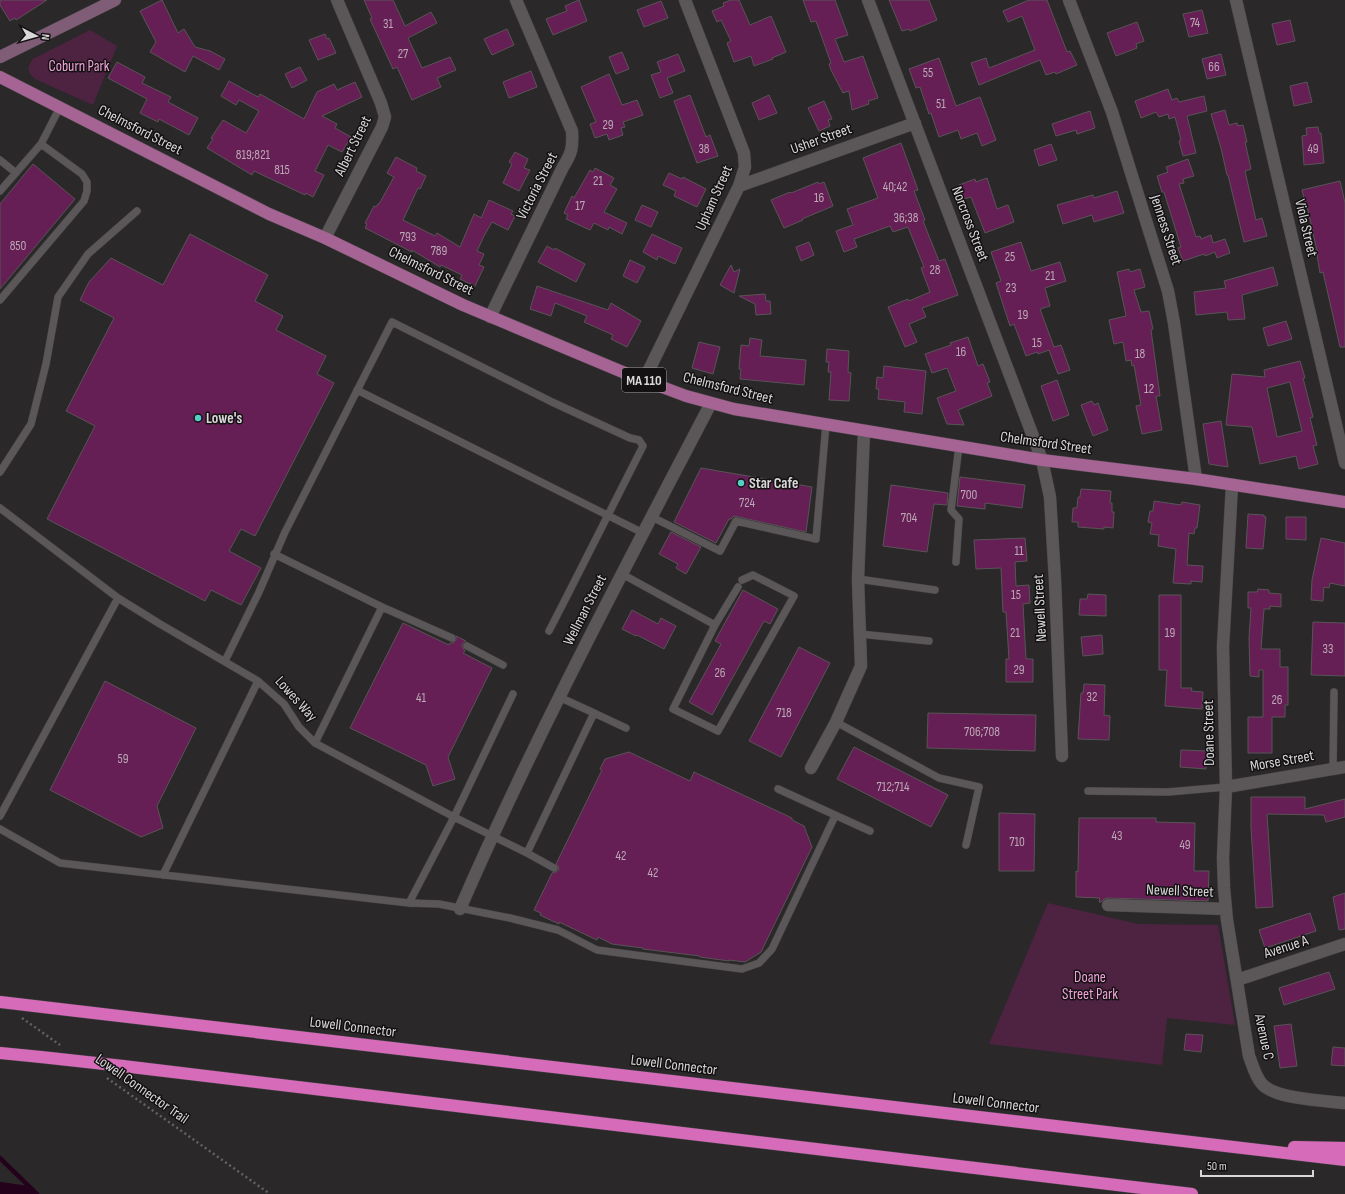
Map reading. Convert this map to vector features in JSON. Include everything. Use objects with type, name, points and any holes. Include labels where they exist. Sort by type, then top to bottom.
[{"type":"highway","name":"Lowell Connector","points":[[0,1002],[1345,1160]]},
{"type":"highway","points":[[0,1053],[123,1066],[1192,1194]]},
{"type":"highway","points":[[0,1057],[41,1057]]},
{"type":"highway","points":[[1243,1148],[1345,1148]]},
{"type":"main road","points":[[0,57],[115,0]]},
{"type":"main road","name":"Chelmsford Street","points":[[0,77],[269,214],[325,238],[490,317],[686,396],[734,409],[1042,460],[1196,479],[1345,502]]},
{"type":"street","name":"Albert Street","points":[[325,238],[382,127],[385,117],[381,103],[337,0]]},
{"type":"street","name":"Victoria Street","points":[[490,317],[570,155],[572,143],[572,131],[516,0]]},
{"type":"street","name":"Upham Street","points":[[644,380],[739,186],[745,167],[744,152],[685,0]]},
{"type":"street","name":"Norcross Street","points":[[868,0],[1042,460]]},
{"type":"street","name":"Jenness Street","points":[[1069,0],[1112,112],[1168,291],[1174,323],[1196,479]]},
{"type":"street","name":"Viola Street","points":[[1236,0],[1345,463]]},
{"type":"street","name":"Usher Street","points":[[739,186],[915,123]]},
{"type":"street","name":"Wellman Street","points":[[492,835],[559,697],[711,403]]},
{"type":"street","points":[[811,768],[836,722],[861,666],[858,579],[864,431]]},
{"type":"street","name":"Newell Street","points":[[1042,460],[1050,497],[1062,756]]},
{"type":"street","name":"Doane Street","points":[[1232,485],[1223,648],[1226,788],[1223,858],[1226,909],[1237,980]]},
{"type":"street","name":"Morse Street","points":[[1226,788],[1339,768]]},
{"type":"street","points":[[460,909],[492,835]]},
{"type":"street","name":"Newell Street","points":[[1108,905],[1226,909]]},
{"type":"street","name":"Avenue A","points":[[1237,980],[1345,944]]},
{"type":"street","name":"Avenue C","points":[[1237,980],[1250,1056],[1256,1075],[1263,1085],[1275,1092],[1288,1096],[1345,1103]]},
{"type":"lane","points":[[0,191],[41,144],[60,107]]},
{"type":"lane","points":[[0,300],[84,201],[87,192],[87,182],[82,174],[41,144]]},
{"type":"lane","points":[[0,160],[16,173]]},
{"type":"lane","points":[[0,472],[31,424],[46,364],[58,297],[88,254],[137,212]]},
{"type":"lane","points":[[225,662],[274,554],[392,322],[552,402],[630,438],[639,440],[643,446],[548,631]]},
{"type":"lane","points":[[357,390],[643,533]]},
{"type":"lane","points":[[652,517],[720,551],[736,521],[816,539],[826,424]]},
{"type":"lane","points":[[956,562],[959,519],[951,510],[959,446]]},
{"type":"lane","name":"Lowes Way","points":[[0,508],[118,598],[258,681],[284,704],[299,727],[314,743],[554,868]]},
{"type":"lane","points":[[274,554],[382,607],[452,638]]},
{"type":"lane","points":[[622,574],[715,625]]},
{"type":"lane","points":[[738,587],[715,625],[673,709],[718,731],[794,596],[753,575],[742,580]]},
{"type":"lane","points":[[858,579],[936,590]]},
{"type":"lane","points":[[0,816],[118,598]]},
{"type":"lane","points":[[314,743],[382,607]]},
{"type":"lane","points":[[860,634],[929,641]]},
{"type":"lane","points":[[467,646],[503,666]]},
{"type":"lane","points":[[163,874],[258,681]]},
{"type":"lane","points":[[1334,692],[1339,768]]},
{"type":"lane","points":[[409,903],[454,817],[513,694]]},
{"type":"lane","points":[[559,697],[626,728]]},
{"type":"lane","points":[[527,853],[594,713]]},
{"type":"lane","points":[[836,722],[939,778],[979,787],[966,845]]},
{"type":"lane","points":[[1088,792],[1168,792],[1226,788]]},
{"type":"lane","points":[[778,789],[870,831]]},
{"type":"lane","points":[[0,829],[60,863],[409,903],[439,904],[510,918],[558,930],[597,950],[742,969],[759,963],[772,949],[835,816]]},
{"type":"path","points":[[19,1016],[64,1048]]},
{"type":"path","name":"Lowell Connector Trail","points":[[103,1076],[270,1194]]},
{"type":"green space","name":"Coburn Park","points":[[90,30],[117,46],[93,105],[35,79],[30,74],[28,69],[33,59]]},
{"type":"green space","name":"Doane Street Park","points":[[1048,903],[1138,924],[1218,925],[1235,1025],[1167,1018],[1162,1065],[989,1044]]},
{"type":"building","points":[[0,0],[47,0],[16,20],[15,18],[10,21],[0,5]]},
{"type":"building","points":[[162,0],[178,33],[184,29],[195,47],[210,51],[225,59],[219,70],[193,56],[185,72],[150,52],[156,42],[140,11]]},
{"type":"building","points":[[364,0],[393,0],[405,26],[431,12],[437,23],[408,38],[422,68],[450,57],[456,70],[437,78],[441,87],[412,100],[397,67],[393,69],[370,19],[372,18]]},
{"type":"building","points":[[579,0],[587,21],[553,35],[546,19],[567,11],[565,6]]},
{"type":"building","points":[[731,0],[739,0],[750,25],[771,16],[786,52],[772,58],[773,59],[754,66],[751,56],[734,62],[727,43],[731,41],[721,20],[717,22],[712,11],[724,6],[723,3]]},
{"type":"building","points":[[803,0],[835,0],[848,35],[835,39],[844,62],[863,56],[878,98],[868,101],[869,104],[852,110],[849,91],[843,93],[831,70],[829,64],[831,63],[816,21],[811,22]]},
{"type":"building","points":[[889,0],[929,0],[937,20],[910,31],[909,29],[902,31]]},
{"type":"building","points":[[1029,0],[1047,0],[1067,52],[1070,51],[1077,65],[1056,74],[1055,72],[1046,75],[1040,60],[979,85],[971,63],[986,58],[989,68],[1035,50],[1022,16],[1008,22],[1003,11]]},
{"type":"building","points":[[661,1],[668,18],[644,27],[637,10]]},
{"type":"building","points":[[1202,10],[1208,33],[1189,37],[1183,14]]},
{"type":"building","points":[[1290,20],[1295,41],[1277,45],[1272,24]]},
{"type":"building","points":[[1137,22],[1144,41],[1136,44],[1137,48],[1116,56],[1107,33]]},
{"type":"building","points":[[507,29],[514,45],[492,55],[484,39]]},
{"type":"building","points":[[325,34],[327,39],[329,38],[336,53],[318,60],[309,40]]},
{"type":"building","points":[[622,52],[629,69],[616,74],[609,57]]},
{"type":"building","points":[[678,54],[685,71],[667,78],[673,93],[660,98],[651,75],[661,72],[657,62]]},
{"type":"building","points":[[1221,54],[1226,75],[1207,79],[1202,59]]},
{"type":"building","points":[[939,58],[956,106],[980,97],[996,140],[982,146],[977,133],[961,139],[958,130],[939,137],[920,87],[916,88],[909,69]]},
{"type":"building","points":[[117,62],[145,77],[142,83],[171,97],[168,102],[198,118],[189,135],[159,119],[158,122],[140,113],[147,99],[108,78]]},
{"type":"building","points":[[300,67],[307,80],[292,88],[285,74]]},
{"type":"building","points":[[531,71],[537,87],[509,98],[503,82]]},
{"type":"building","points":[[609,74],[622,105],[637,100],[643,115],[623,122],[625,127],[621,128],[623,135],[609,140],[607,134],[595,138],[590,124],[596,122],[581,87]]},
{"type":"building","points":[[229,81],[258,97],[260,94],[304,119],[317,92],[334,84],[337,90],[355,82],[362,97],[322,116],[337,124],[335,128],[351,137],[342,152],[328,145],[315,171],[324,175],[313,197],[306,193],[305,195],[254,171],[252,175],[207,148],[213,139],[211,138],[223,120],[246,133],[259,111],[239,100],[236,105],[221,96]]},
{"type":"building","points":[[1307,82],[1312,102],[1294,106],[1290,86]]},
{"type":"building","points":[[1168,89],[1172,100],[1177,98],[1179,102],[1204,96],[1207,111],[1187,116],[1196,153],[1183,156],[1179,141],[1181,140],[1175,117],[1169,119],[1168,114],[1159,117],[1156,112],[1141,118],[1135,101]]},
{"type":"building","points":[[690,95],[706,137],[710,135],[718,156],[697,163],[674,101]]},
{"type":"building","points":[[769,95],[777,113],[759,120],[752,103]]},
{"type":"building","points":[[824,101],[832,119],[828,120],[830,126],[819,131],[808,108]]},
{"type":"building","points":[[1225,110],[1229,125],[1237,123],[1238,126],[1243,125],[1251,169],[1245,171],[1256,220],[1262,218],[1267,236],[1244,242],[1228,175],[1211,114]]},
{"type":"building","points":[[1090,111],[1095,128],[1077,134],[1076,130],[1056,136],[1052,124]]},
{"type":"building","points":[[1318,127],[1319,133],[1321,133],[1324,163],[1304,165],[1302,136],[1307,135],[1306,128]]},
{"type":"building","points":[[901,143],[918,190],[914,191],[925,220],[923,221],[939,261],[945,259],[958,295],[922,308],[926,317],[909,324],[917,342],[905,347],[888,307],[908,299],[909,301],[930,292],[921,268],[924,267],[908,227],[893,232],[890,226],[854,239],[857,247],[844,252],[836,231],[853,225],[847,209],[878,198],[863,158]]},
{"type":"building","points":[[1051,144],[1057,160],[1039,166],[1034,150]]},
{"type":"building","points":[[515,152],[528,159],[524,168],[530,170],[519,191],[503,183],[512,164],[509,162]]},
{"type":"building","points":[[396,157],[417,168],[416,171],[426,176],[420,189],[418,188],[403,220],[435,236],[437,233],[460,247],[474,214],[481,218],[489,200],[513,211],[511,214],[515,216],[508,230],[492,222],[484,236],[477,251],[484,254],[479,265],[484,267],[475,286],[460,279],[462,275],[441,265],[440,267],[412,250],[412,252],[365,228],[367,224],[365,223],[374,206],[376,207],[379,204],[394,177],[387,173]]},
{"type":"building","points":[[1188,159],[1194,176],[1183,179],[1184,183],[1179,184],[1196,237],[1200,236],[1201,239],[1211,235],[1213,243],[1225,239],[1230,253],[1217,258],[1215,252],[1183,261],[1178,248],[1181,247],[1164,192],[1162,192],[1157,176],[1168,172],[1166,167]]},
{"type":"building","points":[[33,164],[75,199],[0,289],[0,204]]},
{"type":"building","points":[[595,168],[614,178],[610,185],[617,189],[604,212],[627,223],[622,234],[609,227],[608,230],[594,223],[590,230],[566,219],[568,215],[564,213],[572,196],[574,198],[590,170],[593,172]]},
{"type":"building","points":[[669,173],[682,179],[683,177],[706,189],[697,207],[674,196],[676,191],[663,185]]},
{"type":"building","points":[[987,178],[997,209],[1008,205],[1014,222],[985,233],[971,197],[963,199],[959,185],[975,179],[976,182]]},
{"type":"building","points":[[1340,181],[1345,203],[1345,347],[1340,347],[1323,272],[1320,273],[1318,255],[1302,190]]},
{"type":"building","points":[[818,182],[819,184],[824,182],[833,206],[784,228],[771,200]]},
{"type":"building","points":[[1117,191],[1124,213],[1094,222],[1092,215],[1063,224],[1057,205],[1093,195],[1094,198]]},
{"type":"building","points":[[642,205],[658,212],[651,227],[635,220]]},
{"type":"building","name":"Lowe's","points":[[190,234],[268,275],[255,301],[283,316],[276,330],[326,356],[317,374],[334,383],[255,536],[241,529],[229,551],[261,568],[241,605],[211,590],[205,601],[47,519],[95,426],[66,411],[114,318],[80,300],[89,282],[111,258],[163,285]]},
{"type":"building","points":[[652,234],[682,248],[675,264],[658,256],[657,260],[643,252]]},
{"type":"building","points":[[809,242],[814,255],[801,261],[796,247]]},
{"type":"building","points":[[1021,242],[1031,271],[1060,262],[1066,281],[1045,288],[1050,306],[1040,309],[1054,347],[1061,345],[1070,370],[1058,374],[1049,350],[1026,356],[1014,324],[1010,326],[996,283],[1001,281],[991,252]]},
{"type":"building","points":[[547,246],[554,250],[555,248],[585,264],[576,282],[538,262]]},
{"type":"building","points":[[630,260],[645,267],[637,283],[623,276]]},
{"type":"building","points":[[731,265],[734,272],[740,269],[734,293],[720,285]]},
{"type":"building","points":[[1273,267],[1278,285],[1242,295],[1245,319],[1228,320],[1227,312],[1196,315],[1194,292],[1226,288],[1224,281]]},
{"type":"building","points":[[1129,269],[1130,272],[1140,269],[1145,287],[1134,290],[1141,312],[1149,311],[1153,329],[1151,330],[1160,396],[1156,396],[1162,430],[1142,434],[1136,406],[1141,405],[1134,365],[1132,366],[1131,360],[1126,361],[1123,342],[1114,344],[1109,320],[1126,316],[1117,272]]},
{"type":"building","points":[[537,286],[608,310],[611,303],[641,321],[627,347],[611,339],[613,335],[584,322],[587,316],[555,303],[551,316],[530,309]]},
{"type":"building","points":[[765,294],[766,301],[770,301],[771,314],[756,315],[755,304],[739,296]]},
{"type":"building","points":[[1286,321],[1292,339],[1268,346],[1263,328]]},
{"type":"building","points":[[968,337],[978,366],[983,364],[990,382],[987,383],[992,396],[958,410],[964,425],[947,424],[937,398],[956,391],[947,368],[932,373],[925,354]]},
{"type":"building","points":[[750,338],[762,340],[760,356],[806,360],[804,385],[740,379],[741,369],[739,369],[741,345],[749,346]]},
{"type":"building","points":[[699,342],[720,347],[713,374],[692,368]]},
{"type":"building","points":[[827,349],[849,351],[848,372],[851,373],[849,401],[829,400],[831,372],[828,372],[829,362],[826,362]]},
{"type":"building","points":[[1300,361],[1313,417],[1310,418],[1317,445],[1313,446],[1318,464],[1299,469],[1296,456],[1260,464],[1252,427],[1226,425],[1232,374],[1265,377],[1264,370]],"holes":[[[1290,382],[1302,431],[1277,437],[1267,388]]]},
{"type":"building","points":[[884,366],[926,371],[922,414],[904,412],[905,402],[878,399],[879,389],[876,389],[877,377],[883,378]]},
{"type":"building","points":[[1057,380],[1069,415],[1053,421],[1041,386]]},
{"type":"building","points":[[1092,401],[1094,405],[1098,403],[1108,430],[1093,436],[1081,405]]},
{"type":"building","points":[[1221,421],[1228,467],[1209,464],[1203,424]]},
{"type":"building","points":[[701,468],[812,487],[806,532],[734,516],[729,519],[716,543],[674,522]]},
{"type":"building","points":[[960,477],[1025,485],[1022,508],[985,503],[985,509],[957,506]]},
{"type":"building","points":[[891,485],[948,493],[947,505],[934,504],[927,552],[883,546]]},
{"type":"building","points":[[1081,489],[1111,491],[1110,503],[1112,503],[1112,512],[1114,512],[1113,528],[1104,527],[1104,529],[1078,527],[1078,522],[1072,522],[1073,508],[1077,508],[1078,497],[1080,497]]},
{"type":"building","points":[[1154,501],[1181,505],[1182,502],[1200,505],[1197,528],[1195,528],[1194,534],[1189,533],[1187,565],[1203,566],[1202,582],[1191,581],[1191,584],[1173,583],[1176,549],[1158,546],[1159,535],[1150,534],[1152,523],[1148,522],[1150,511],[1153,511]]},
{"type":"building","points":[[1248,514],[1264,515],[1264,517],[1266,517],[1263,549],[1246,548]]},
{"type":"building","points":[[1286,517],[1306,517],[1306,540],[1286,539]]},
{"type":"building","points":[[671,532],[701,547],[686,574],[676,568],[678,564],[659,554]]},
{"type":"building","points":[[1025,538],[1027,561],[1015,562],[1016,586],[1029,585],[1030,603],[1023,604],[1026,659],[1033,659],[1033,682],[1006,682],[1006,659],[1009,659],[1006,612],[1003,612],[1001,568],[976,569],[974,540]]},
{"type":"building","points":[[1321,538],[1345,543],[1345,586],[1330,583],[1329,588],[1324,587],[1323,601],[1311,600],[1312,580]]},
{"type":"building","points":[[1258,589],[1269,590],[1269,593],[1281,594],[1281,607],[1270,606],[1270,609],[1264,609],[1261,649],[1280,649],[1280,667],[1288,667],[1288,705],[1285,705],[1285,717],[1272,717],[1272,753],[1248,753],[1248,717],[1263,717],[1263,670],[1259,670],[1259,677],[1250,676],[1249,638],[1251,608],[1248,608],[1248,592],[1257,592]]},
{"type":"building","points":[[743,590],[778,609],[770,624],[764,621],[712,715],[689,702],[721,644],[715,641]]},
{"type":"building","points":[[1088,594],[1106,595],[1106,616],[1079,615],[1080,599],[1087,599]]},
{"type":"building","points":[[1159,595],[1181,595],[1181,688],[1192,688],[1191,691],[1203,692],[1202,709],[1165,706],[1167,670],[1159,670]]},
{"type":"building","points":[[632,610],[658,624],[661,618],[676,626],[664,649],[622,629]]},
{"type":"building","points":[[1313,622],[1345,623],[1345,676],[1311,675]]},
{"type":"building","points":[[403,623],[449,645],[456,640],[456,636],[466,641],[462,646],[465,651],[463,653],[492,668],[448,757],[455,779],[433,786],[426,765],[350,728]]},
{"type":"building","points":[[1102,635],[1103,654],[1083,656],[1081,637]]},
{"type":"building","points":[[799,647],[830,663],[781,757],[749,741]]},
{"type":"building","points":[[105,681],[196,728],[157,806],[163,828],[141,837],[50,790]]},
{"type":"building","points":[[1084,684],[1105,685],[1104,715],[1110,716],[1109,740],[1078,739],[1081,693],[1083,693]]},
{"type":"building","points":[[928,713],[1036,715],[1035,751],[927,748]]},
{"type":"building","points":[[854,747],[948,795],[931,827],[837,779]]},
{"type":"building","points":[[1181,750],[1207,751],[1206,769],[1180,767]]},
{"type":"building","points":[[629,752],[690,781],[694,772],[792,818],[792,820],[804,826],[812,847],[761,952],[745,962],[612,944],[598,937],[597,940],[559,922],[559,924],[540,915],[541,913],[534,910],[552,873],[559,870],[556,864],[602,770],[600,769],[605,759]]},
{"type":"building","points":[[1251,797],[1305,797],[1305,809],[1345,799],[1345,817],[1326,822],[1324,815],[1267,814],[1273,907],[1256,908],[1251,827]]},
{"type":"building","points":[[999,813],[1035,814],[1034,871],[999,871]]},
{"type":"building","points":[[1079,818],[1156,818],[1156,822],[1195,823],[1194,871],[1209,871],[1208,901],[1108,898],[1099,902],[1100,898],[1076,897]]},
{"type":"building","points":[[1345,893],[1345,929],[1339,930],[1333,897]]},
{"type":"building","points":[[1310,913],[1316,931],[1265,948],[1259,930]]},
{"type":"building","points":[[1329,972],[1335,989],[1284,1005],[1279,988]]},
{"type":"building","points":[[1291,1024],[1297,1066],[1280,1068],[1274,1026]]},
{"type":"building","points":[[1186,1034],[1203,1035],[1201,1052],[1184,1050]]},
{"type":"building","points":[[1333,1047],[1345,1048],[1345,1066],[1331,1065]]},
{"type":"waterway","points":[[0,1158],[37,1194]]},
{"type":"waterway","points":[[0,1190],[28,1194]]},
{"type":"place","name":"Lowe's","points":[[198,418]]},
{"type":"place","name":"Star Cafe","points":[[741,483]]}]
